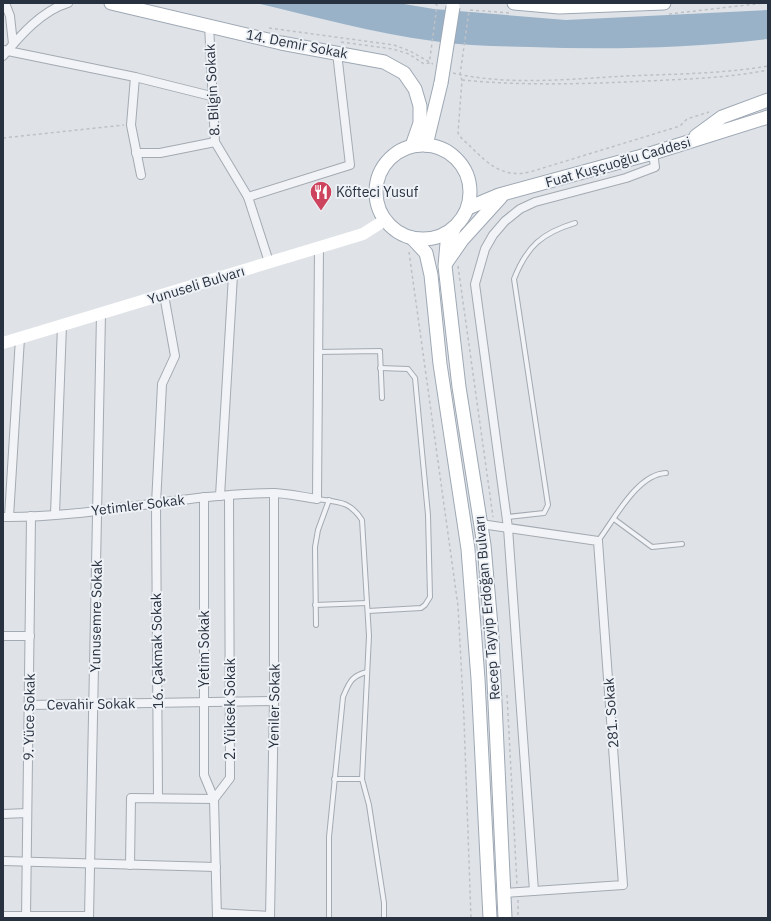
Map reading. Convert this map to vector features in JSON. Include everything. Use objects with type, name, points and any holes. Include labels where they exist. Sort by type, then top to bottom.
[{"type":"main road","name":"14. Demir Sokak","points":[[111,3],[281,43],[384,62],[404,73],[415,89],[420,106],[420,124],[412,146]]},
{"type":"main road","points":[[514,3],[559,7],[664,3]]},
{"type":"main road","points":[[426,145],[444,70],[453,5]]},
{"type":"main road","points":[[686,142],[722,117],[768,100]]},
{"type":"main road","name":"Fuat Kuşçuoğlu Caddesi","points":[[468,208],[504,194],[653,152],[768,117]]},
{"type":"main road","points":[[426,145],[449,152],[462,165],[470,184],[468,208],[461,222],[454,229],[435,238],[410,243],[393,229],[385,220],[379,209],[376,197],[378,178],[382,169],[395,154],[412,146],[426,145]]},
{"type":"main road","points":[[445,265],[462,240],[504,194]]},
{"type":"main road","name":"Yunuseli Bulvarı","points":[[3,343],[233,275],[269,262],[363,234],[385,220]]},
{"type":"main road","name":"Recep Tayyip Erdoğan Bulvarı","points":[[454,229],[447,243],[445,265],[459,387],[481,524],[492,638],[505,918]]},
{"type":"main road","name":"Recep Tayyip Erdoğan Bulvarı","points":[[410,243],[426,253],[431,275],[440,364],[468,549],[478,679],[490,918]]},
{"type":"street","points":[[5,3],[10,16],[7,50]]},
{"type":"street","points":[[7,50],[46,13],[68,3]]},
{"type":"street","name":"8. Bilgin Sokak","points":[[208,26],[211,96],[215,142],[248,198],[269,262]]},
{"type":"street","points":[[7,50],[135,77],[211,96]]},
{"type":"street","points":[[248,198],[350,166],[337,53]]},
{"type":"street","points":[[135,77],[131,124],[141,175]]},
{"type":"street","points":[[136,153],[160,152],[215,142]]},
{"type":"street","points":[[534,891],[508,528],[475,284],[485,250],[493,235],[505,221],[520,209],[535,202],[626,178],[655,167],[653,152]]},
{"type":"street","points":[[317,499],[319,248]]},
{"type":"street","points":[[220,496],[233,275]]},
{"type":"street","name":"16. Çakmak Sokak","points":[[158,798],[156,504],[162,384],[175,356],[164,295]]},
{"type":"street","name":"Yunusemre Sokak","points":[[89,917],[101,314]]},
{"type":"street","points":[[55,514],[62,325]]},
{"type":"street","points":[[6,517],[20,338]]},
{"type":"street","name":"Yetimler Sokak","points":[[6,517],[98,510],[220,496],[274,493],[317,499]]},
{"type":"street","name":"Yeniler Sokak","points":[[270,917],[274,701],[274,493]]},
{"type":"street","name":"2. Yüksek Sokak","points":[[214,799],[230,778],[229,496]]},
{"type":"street","name":"Yetim Sokak","points":[[204,497],[204,775],[214,799]]},
{"type":"street","name":"9. Yüce Sokak","points":[[26,917],[31,516]]},
{"type":"street","points":[[481,524],[598,541]]},
{"type":"street","name":"281. Sokak","points":[[504,893],[623,885],[598,541]]},
{"type":"street","points":[[3,636],[30,636]]},
{"type":"street","name":"Cevahir Sokak","points":[[29,705],[274,701]]},
{"type":"street","points":[[130,865],[131,798],[214,799],[218,915],[270,917]]},
{"type":"street","points":[[3,814],[27,813]]},
{"type":"street","points":[[3,861],[216,867]]},
{"type":"street","points":[[3,916],[89,917]]},
{"type":"lane","points":[[506,517],[544,513],[548,505],[514,278],[526,254],[539,240],[554,229],[575,223]]},
{"type":"lane","points":[[318,352],[380,351],[382,398]]},
{"type":"lane","points":[[368,611],[421,608],[426,605],[430,597],[428,515],[415,378],[414,374],[408,369],[380,368]]},
{"type":"lane","points":[[598,541],[640,485],[651,476],[666,472]]},
{"type":"lane","points":[[317,499],[341,502],[355,509],[362,520],[368,611],[362,779],[369,805],[384,903],[384,918]]},
{"type":"lane","points":[[316,625],[315,547],[318,530],[329,500]]},
{"type":"lane","points":[[614,519],[652,546],[682,544]]},
{"type":"lane","points":[[315,605],[367,603]]},
{"type":"lane","points":[[329,918],[329,837],[343,697],[350,682],[357,675],[367,672]]},
{"type":"lane","points":[[334,779],[362,779]]},
{"type":"path","points":[[430,58],[437,5],[434,3]]},
{"type":"path","points":[[468,11],[461,63],[460,75],[462,80],[457,127],[460,137],[490,164],[508,174],[520,174],[545,168],[680,126],[688,119],[714,110]]},
{"type":"path","points":[[268,28],[394,45],[410,51],[444,70],[460,75],[535,80],[716,72],[768,66]]},
{"type":"path","points":[[462,80],[519,84],[602,83],[705,78],[768,70]]},
{"type":"path","points":[[3,138],[131,124]]},
{"type":"path","points":[[410,243],[458,606],[464,718],[471,918]]},
{"type":"water","points":[[256,3],[398,3],[434,9],[566,20],[768,10],[768,39],[679,46],[619,48],[469,45],[445,43],[389,34]]},
{"type":"place","name":"Köfteci Yusuf","points":[[321,212]]}]
